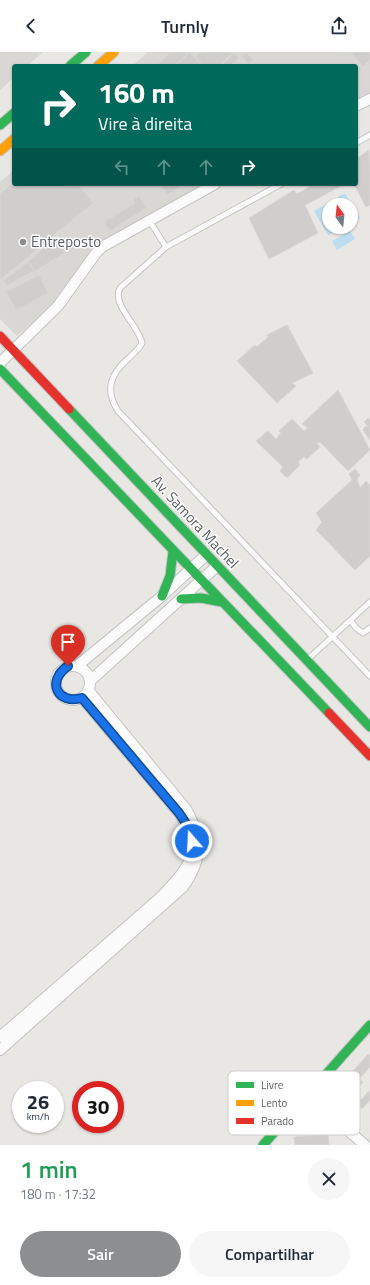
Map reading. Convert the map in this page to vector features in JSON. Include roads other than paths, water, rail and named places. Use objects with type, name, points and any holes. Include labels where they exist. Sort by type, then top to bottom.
[{"type":"main road","points":[[72,64],[86,52]]},
{"type":"main road","points":[[100,64],[114,52]]},
{"type":"main road","points":[[0,125],[12,115]]},
{"type":"main road","points":[[0,151],[12,141]]},
{"type":"main road","name":"Av. Samora Machel","points":[[0,336],[370,728]]},
{"type":"main road","points":[[0,369],[370,756]]},
{"type":"main road","points":[[162,596],[170,576],[173,551]]},
{"type":"main road","points":[[181,599],[201,598],[222,602]]},
{"type":"main road","points":[[329,1071],[370,1025]]},
{"type":"main road","points":[[263,1145],[272,1135]]},
{"type":"street","points":[[358,105],[370,98]]},
{"type":"street","points":[[0,363],[58,306],[96,253],[111,241],[211,186]]},
{"type":"street","points":[[78,666],[162,596],[206,555]]},
{"type":"street","points":[[0,1037],[161,897],[183,874],[192,854],[192,841],[189,828],[87,689],[86,672],[78,666],[68,666],[60,672],[55,681],[57,690],[63,698],[72,700],[87,689],[217,566]]},
{"type":"street","points":[[0,1050],[183,887],[192,874],[199,858],[199,844],[196,826],[186,809],[87,689]]},
{"type":"street","points":[[353,1135],[365,1145]]},
{"type":"lane","points":[[358,142],[370,135]]},
{"type":"lane","points":[[277,186],[166,248],[130,278],[118,291],[119,302],[137,331],[142,343],[114,376],[110,387],[112,401],[118,411],[370,676]]},
{"type":"lane","points":[[149,220],[166,248]]},
{"type":"lane","points":[[306,660],[331,636],[351,621],[370,602]]},
{"type":"lane","points":[[351,621],[356,628],[363,633],[370,628]]},
{"type":"water","points":[[345,193],[348,198],[336,198]]},
{"type":"water","points":[[322,206],[322,225],[314,211]]},
{"type":"water","points":[[345,234],[352,234],[355,239],[337,250],[332,241]]},
{"type":"place","name":"Entreposto","points":[[23,242]]}]
